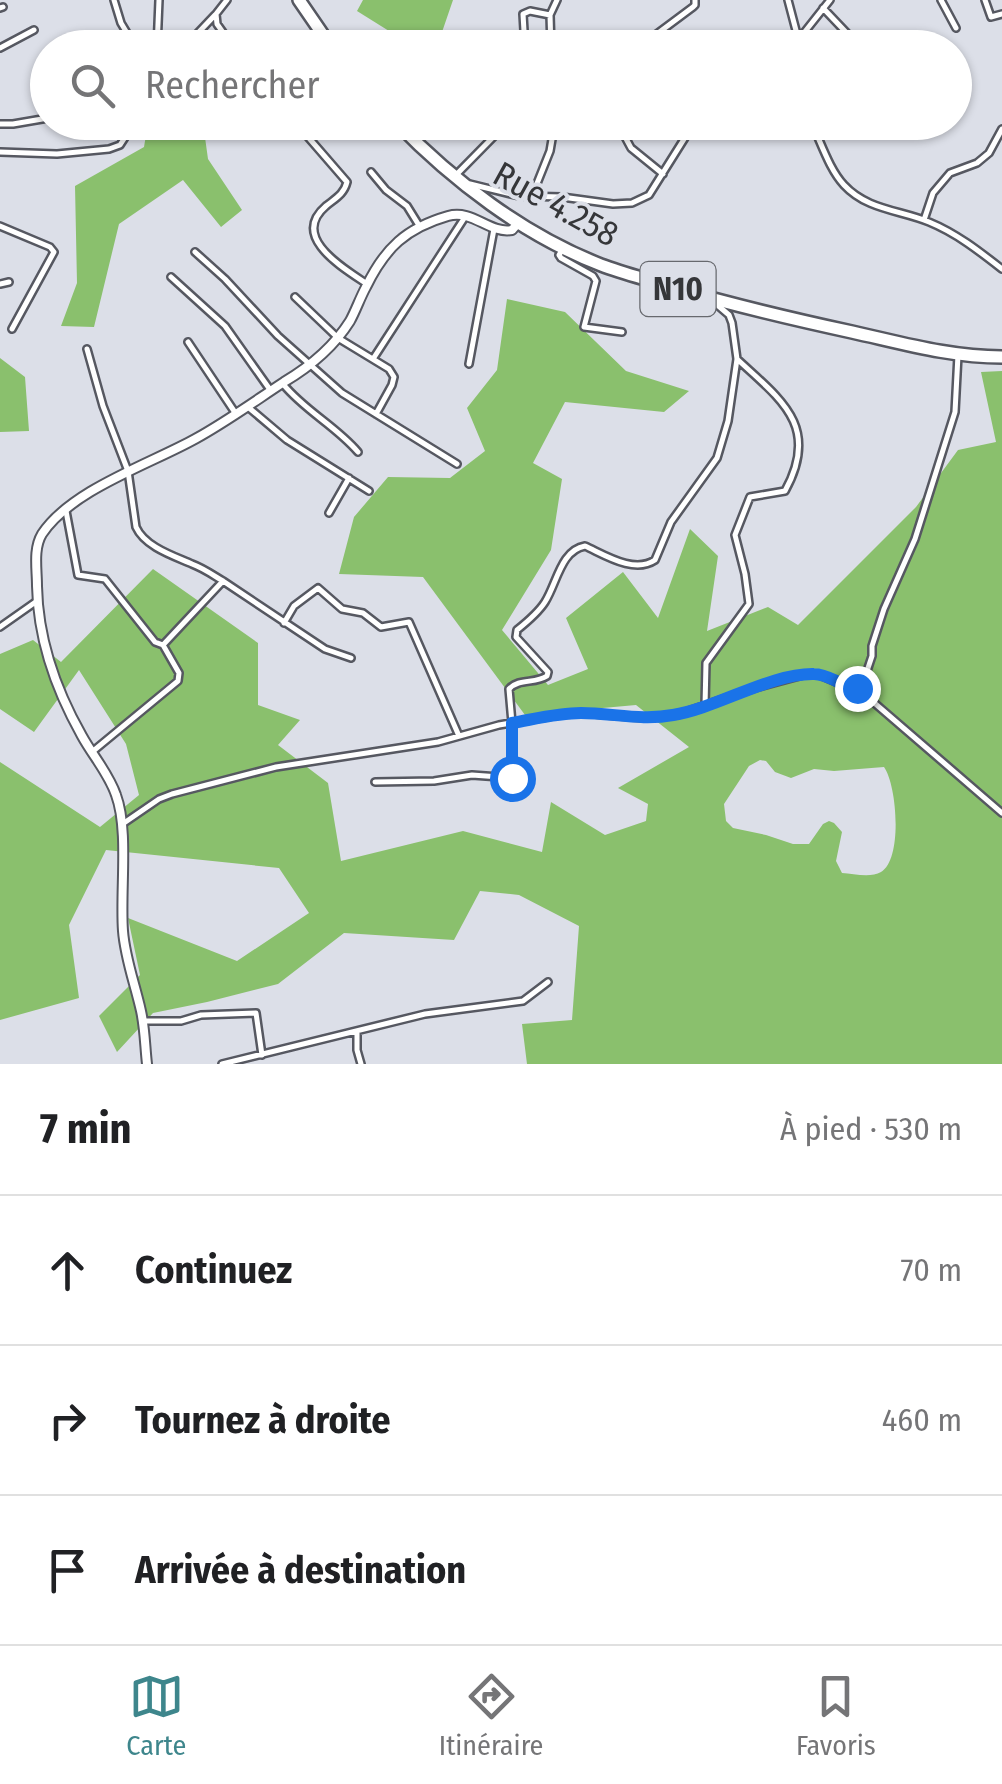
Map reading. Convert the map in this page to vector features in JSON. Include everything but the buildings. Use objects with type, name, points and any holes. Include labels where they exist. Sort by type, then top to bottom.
[{"type":"highway","points":[[299,0],[320,30]]},
{"type":"highway","name":"Rue 4.258","points":[[416,140],[459,179],[519,222],[603,266],[810,324],[958,355],[1002,357]]},
{"type":"street","points":[[114,0],[125,30]]},
{"type":"street","points":[[158,30],[159,0]]},
{"type":"street","points":[[200,30],[226,0]]},
{"type":"street","points":[[550,30],[550,15],[556,0]]},
{"type":"street","points":[[662,30],[695,5],[695,0]]},
{"type":"street","points":[[788,0],[796,30]]},
{"type":"street","points":[[805,30],[830,0]]},
{"type":"street","points":[[941,0],[956,28]]},
{"type":"street","points":[[985,0],[991,17],[1002,14]]},
{"type":"street","points":[[823,8],[843,30]]},
{"type":"street","points":[[524,30],[523,14],[530,11],[550,15]]},
{"type":"street","points":[[216,14],[220,30]]},
{"type":"street","points":[[0,48],[30,32]]},
{"type":"street","points":[[0,124],[30,121]]},
{"type":"street","points":[[924,220],[933,192],[950,173],[977,163],[1002,130]]},
{"type":"street","points":[[0,152],[56,154],[109,149],[123,140]]},
{"type":"street","points":[[311,140],[347,182],[344,192],[317,214],[314,238],[341,266],[366,284]]},
{"type":"street","points":[[493,140],[459,179],[512,196],[613,204],[632,203],[649,194],[684,140]]},
{"type":"street","points":[[532,196],[552,140]]},
{"type":"street","points":[[627,140],[631,148],[663,174]]},
{"type":"street","points":[[820,140],[840,181],[857,197],[953,234],[1002,269]]},
{"type":"street","points":[[371,172],[407,206],[420,227]]},
{"type":"street","points":[[373,359],[466,215]]},
{"type":"street","points":[[147,1064],[142,1020],[122,929],[122,825],[114,790],[57,687],[42,633],[37,602],[38,546],[42,535],[95,489],[200,437],[310,366],[338,338],[366,284],[394,243],[448,216],[466,215],[508,232],[519,222]]},
{"type":"street","points":[[0,226],[54,252],[12,329]]},
{"type":"street","points":[[469,364],[494,229]]},
{"type":"street","points":[[563,248],[561,258],[596,281]]},
{"type":"street","points":[[195,252],[342,394],[457,464]]},
{"type":"street","points":[[603,266],[584,326],[622,332]]},
{"type":"street","points":[[171,277],[225,326],[271,391]]},
{"type":"street","points":[[0,284],[9,282]]},
{"type":"street","points":[[295,298],[338,338],[389,368],[394,377],[392,385],[376,414]]},
{"type":"street","points":[[375,782],[434,781],[472,775],[512,778],[509,689],[519,683],[541,680],[548,672],[516,637],[517,630],[545,603],[564,562],[579,546],[638,566],[655,560],[671,522],[718,458],[737,359],[729,315],[709,298]]},
{"type":"street","points":[[188,342],[236,414]]},
{"type":"street","points":[[87,349],[128,471],[139,535],[223,580],[325,650],[351,658]]},
{"type":"street","points":[[122,825],[160,798],[276,766],[423,744],[512,723],[583,713],[630,718],[670,716],[807,674],[817,674],[850,688],[862,686],[884,610],[915,539],[955,412],[958,355]]},
{"type":"street","points":[[706,707],[706,664],[749,604],[736,533],[750,497],[785,491],[793,477],[798,451],[795,418],[782,400],[737,359]]},
{"type":"street","points":[[282,384],[358,452]]},
{"type":"street","points":[[248,407],[287,440],[369,491]]},
{"type":"street","points":[[329,513],[349,478]]},
{"type":"street","points":[[66,511],[78,575],[105,579],[155,642],[164,645],[179,673],[178,681],[92,752]]},
{"type":"street","points":[[164,645],[223,580]]},
{"type":"street","points":[[284,624],[294,606],[318,588],[342,609],[363,613],[382,627],[409,622],[459,736]]},
{"type":"street","points":[[0,627],[37,602]]},
{"type":"street","points":[[857,688],[1002,813]]},
{"type":"street","points":[[222,1064],[425,1014],[523,1001],[548,982]]},
{"type":"street","points":[[142,1020],[182,1021],[200,1015],[256,1013],[262,1055]]},
{"type":"street","points":[[357,1032],[360,1064]]},
{"type":"green space","points":[[363,0],[453,0],[443,30],[387,30],[357,11]]},
{"type":"green space","points":[[145,140],[205,140],[208,159],[242,210],[221,227],[183,180],[119,224],[94,327],[61,326],[77,283],[75,186],[144,147]]},
{"type":"green space","points":[[507,299],[565,312],[626,371],[689,391],[664,412],[565,402],[533,463],[562,479],[551,550],[502,630],[548,685],[588,669],[566,618],[623,572],[658,618],[690,529],[718,556],[707,631],[768,607],[798,625],[916,507],[958,450],[996,442],[981,372],[1002,371],[1002,1064],[527,1064],[522,1024],[572,1020],[579,926],[519,895],[480,891],[454,940],[344,933],[278,984],[153,1013],[117,1052],[99,1016],[140,975],[128,918],[237,961],[309,913],[279,868],[106,850],[69,925],[79,998],[0,1020],[0,762],[100,827],[139,795],[126,744],[79,670],[34,732],[0,709],[0,654],[33,640],[61,662],[153,569],[258,643],[258,705],[300,720],[278,745],[328,783],[341,861],[463,831],[542,852],[551,802],[605,835],[646,821],[648,804],[618,788],[689,747],[636,705],[525,715],[423,577],[339,574],[354,517],[388,477],[450,478],[485,451],[467,408],[497,370]],"holes":[[[766,761],[775,772],[791,778],[814,769],[884,767],[892,789],[896,821],[893,853],[881,872],[842,873],[836,861],[842,832],[829,821],[809,844],[793,844],[733,828],[726,821],[724,804],[749,766]]]},
{"type":"green space","points":[[0,358],[25,377],[29,431],[0,432]]},
{"type":"route","points":[[512,778],[512,723],[583,713],[644,718],[677,715],[807,674],[857,688]]}]
